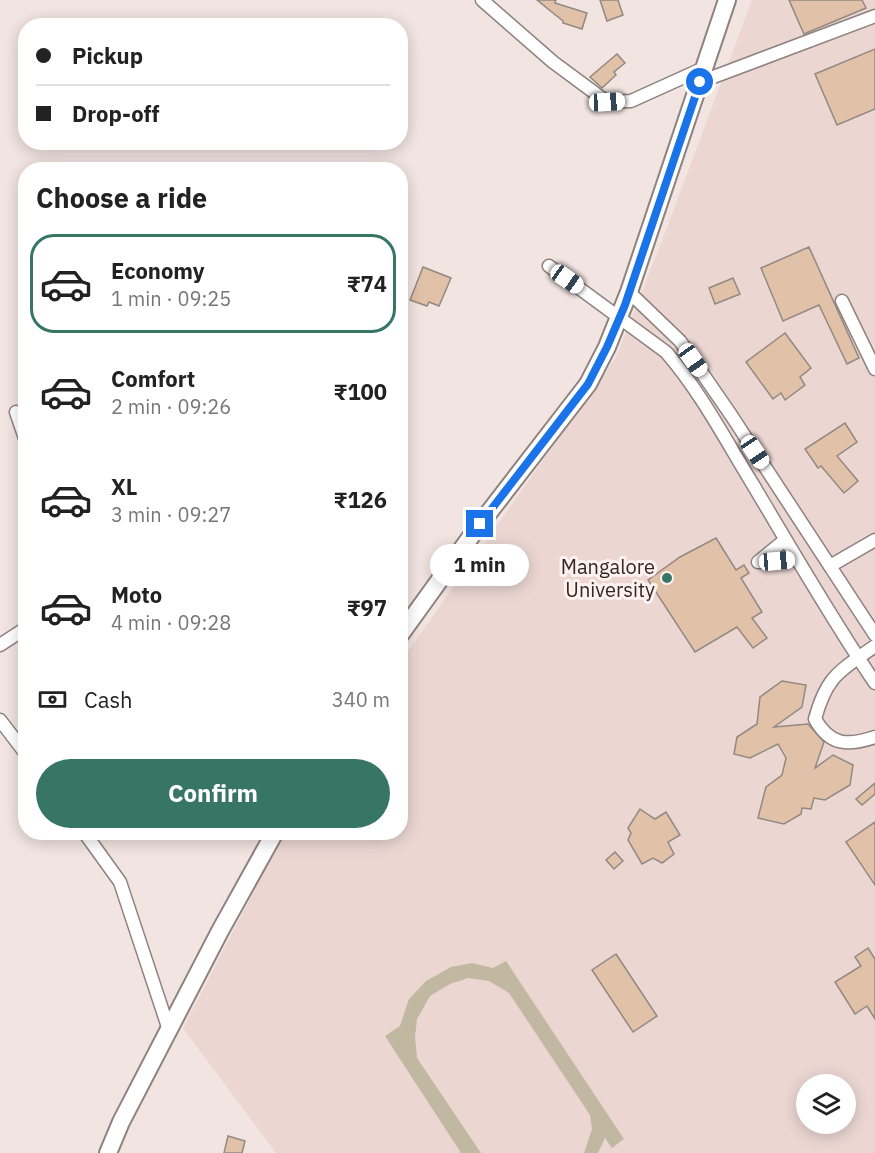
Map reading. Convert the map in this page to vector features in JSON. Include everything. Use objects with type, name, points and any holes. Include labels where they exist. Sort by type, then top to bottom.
[{"type":"main road","points":[[408,624],[480,524],[588,384],[607,347],[629,292],[727,0]]},
{"type":"main road","points":[[108,1153],[121,1122],[220,931],[271,840]]},
{"type":"street","points":[[483,0],[554,62],[607,102],[631,101],[703,72],[875,16]]},
{"type":"street","points":[[549,266],[666,352],[682,370],[796,560],[875,683]]},
{"type":"street","points":[[629,292],[680,341],[875,634]]},
{"type":"street","points":[[842,301],[875,369]]},
{"type":"street","points":[[16,412],[18,418]]},
{"type":"street","points":[[774,520],[792,507]]},
{"type":"street","points":[[784,540],[758,562],[796,560]]},
{"type":"street","points":[[830,566],[875,540]]},
{"type":"street","points":[[0,645],[18,633]]},
{"type":"street","points":[[875,646],[834,675],[819,705],[815,719],[830,739],[858,743],[875,737]]},
{"type":"street","points":[[0,720],[18,744]]},
{"type":"street","points":[[90,840],[120,882],[169,1030]]},
{"type":"shaded area","name":"Mangalore University","points":[[752,0],[875,0],[875,1153],[276,1153],[183,1028],[280,840],[408,840],[408,651],[616,357]]},
{"type":"shaded area","points":[[506,961],[624,1139],[612,1148],[605,1138],[598,1153],[584,1153],[592,1129],[590,1115],[509,993],[489,981],[468,978],[450,984],[430,996],[417,1019],[415,1037],[417,1058],[481,1153],[461,1153],[385,1036],[400,1026],[409,999],[426,981],[451,967],[472,963],[493,968]]},
{"type":"building","points":[[537,0],[556,0],[555,3],[587,13],[582,29],[563,23]]},
{"type":"building","points":[[600,0],[618,0],[623,15],[607,21]]},
{"type":"building","points":[[789,0],[862,0],[866,8],[804,34]]},
{"type":"building","points":[[875,49],[875,109],[837,125],[815,74]]},
{"type":"building","points":[[617,54],[625,63],[614,72],[616,75],[602,88],[590,77]]},
{"type":"building","points":[[809,247],[859,358],[847,364],[819,305],[783,321],[761,268]]},
{"type":"building","points":[[423,267],[451,278],[439,306],[429,302],[427,306],[410,300]]},
{"type":"building","points":[[733,278],[740,294],[715,304],[709,288]]},
{"type":"building","points":[[785,333],[811,368],[800,377],[805,385],[785,400],[781,393],[773,399],[746,362]]},
{"type":"building","points":[[845,423],[857,442],[837,456],[858,481],[844,493],[821,466],[818,468],[805,449]]},
{"type":"building","points":[[716,538],[736,570],[744,565],[749,573],[741,578],[762,612],[752,618],[767,638],[753,648],[737,627],[695,652],[648,580],[680,557]]},
{"type":"building","points":[[782,681],[806,685],[802,707],[774,727],[808,724],[824,742],[815,768],[833,755],[853,765],[850,785],[825,800],[814,798],[811,809],[802,808],[801,814],[784,824],[758,818],[766,787],[782,775],[786,758],[778,744],[750,758],[734,754],[737,737],[757,724],[760,697]]},
{"type":"building","points":[[875,783],[875,794],[862,805],[856,799]]},
{"type":"building","points":[[640,809],[655,819],[666,812],[680,835],[668,842],[674,854],[662,863],[653,858],[642,864],[628,840],[631,833],[628,828]]},
{"type":"building","points":[[875,822],[875,885],[846,842]]},
{"type":"building","points":[[615,852],[623,861],[614,869],[606,860]]},
{"type":"building","points":[[868,948],[875,959],[875,1019],[867,1006],[855,1014],[835,982],[861,966],[855,957]]},
{"type":"building","points":[[616,954],[657,1016],[633,1032],[592,970]]},
{"type":"building","points":[[228,1136],[245,1141],[242,1153],[224,1153]]},
{"type":"place","name":"Mangalore University","points":[[667,578]]},
{"type":"route","points":[[480,524],[588,384],[607,347],[625,305],[700,82]]}]
